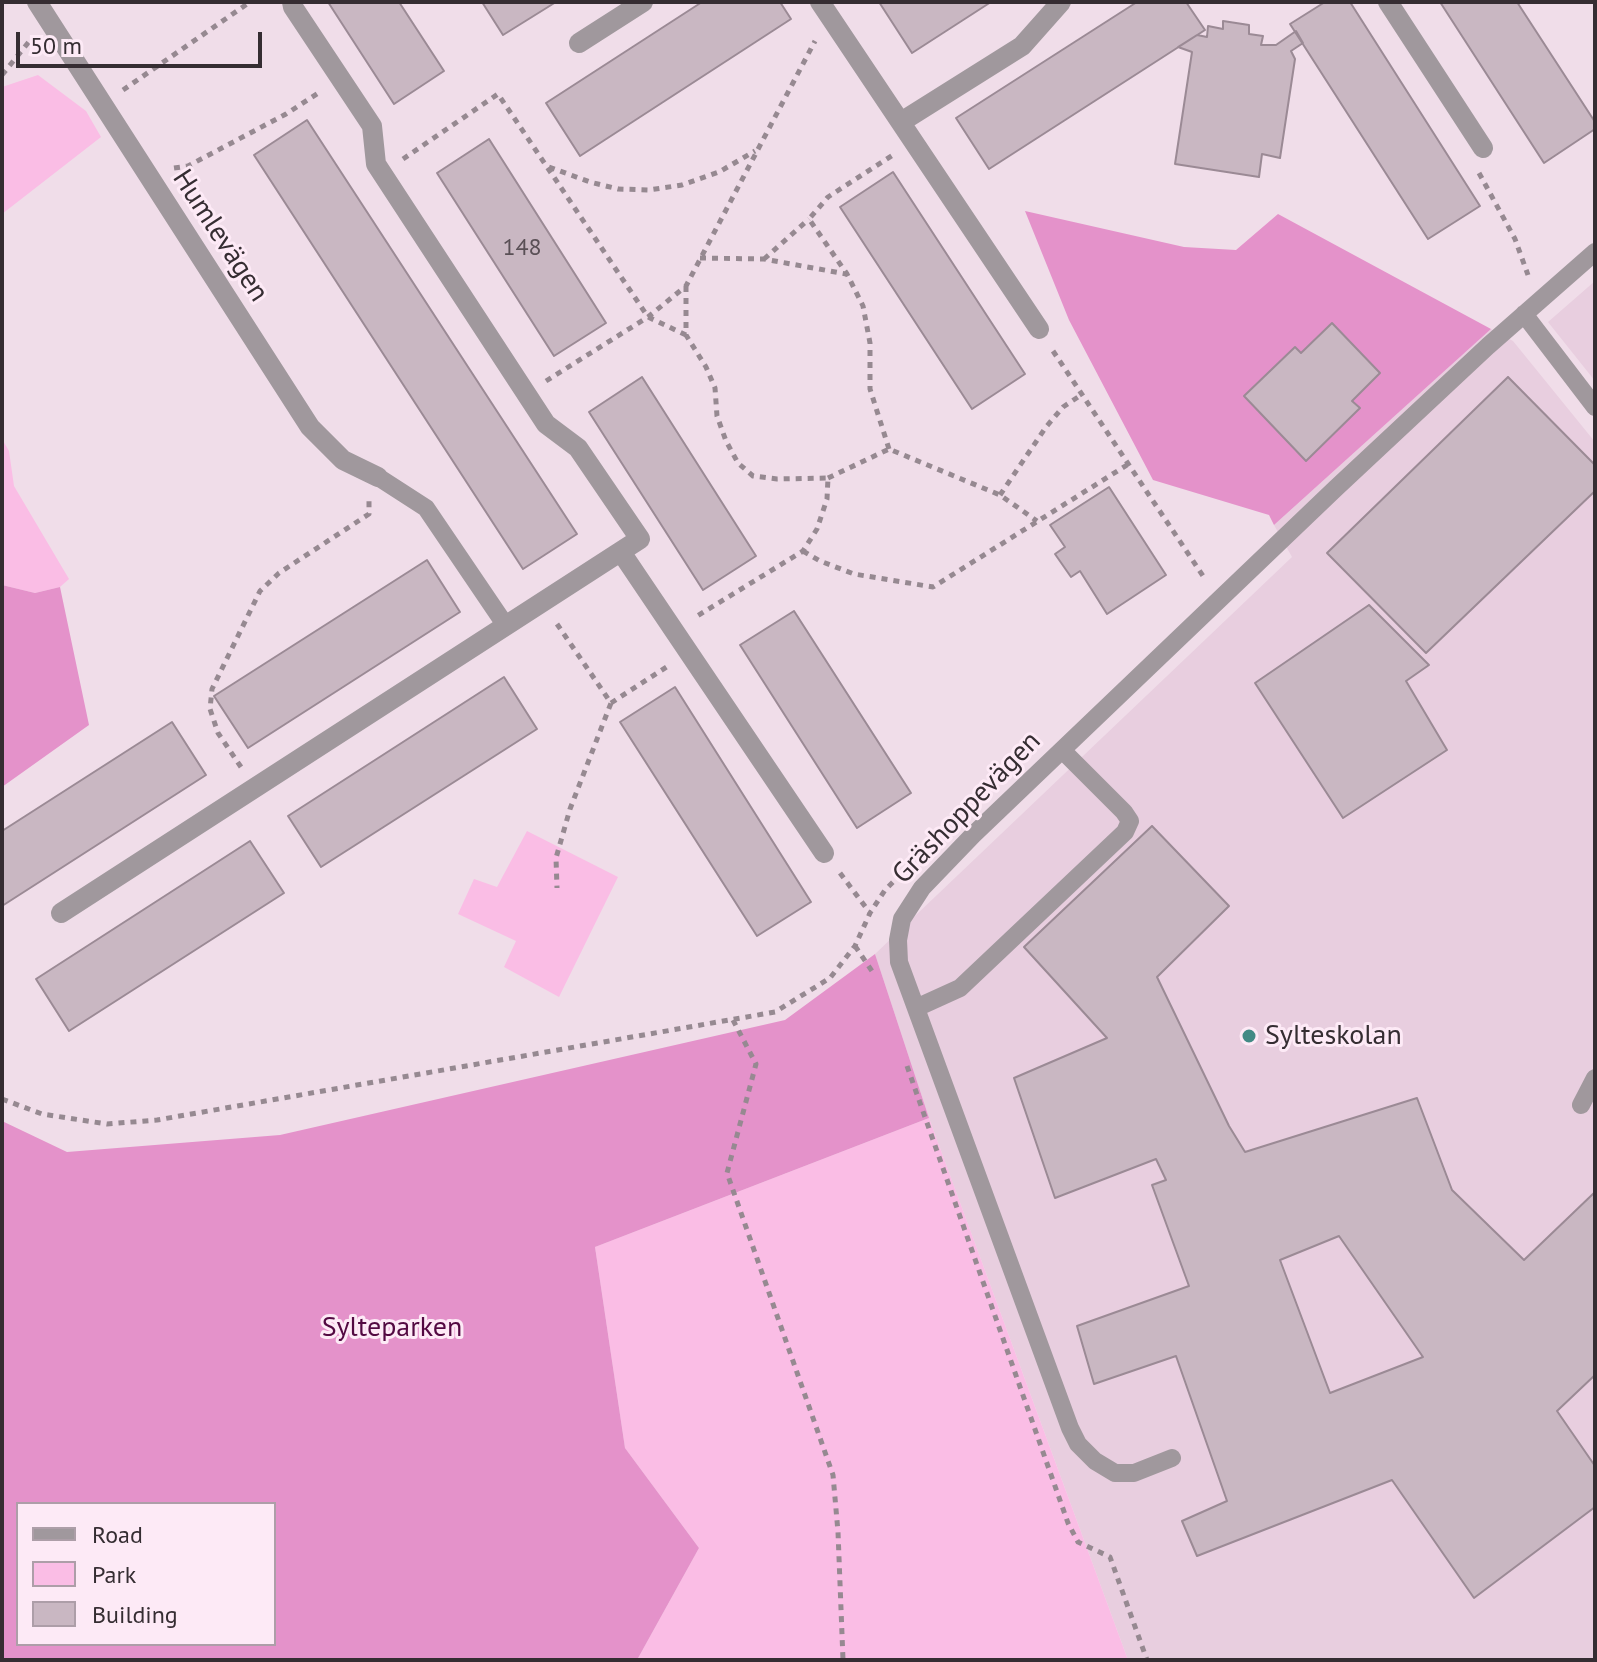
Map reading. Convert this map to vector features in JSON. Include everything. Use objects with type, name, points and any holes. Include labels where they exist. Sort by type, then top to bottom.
[{"type":"street","points":[[61,913],[640,539],[578,448],[546,424],[376,164],[372,126],[292,2]]},
{"type":"street","points":[[579,43],[643,2]]},
{"type":"street","points":[[901,122],[1022,46],[1061,2]]},
{"type":"street","points":[[1388,2],[1483,148]]},
{"type":"street","points":[[825,9],[1039,329]]},
{"type":"street","name":"Humlevägen","points":[[43,10],[310,427],[343,460],[374,475]]},
{"type":"street","points":[[621,552],[824,853]]},
{"type":"lane","name":"Gräshoppevägen","points":[[1172,1458],[1134,1473],[1115,1473],[1095,1461],[1078,1444],[899,962],[898,940],[902,919],[922,888],[1062,750],[1524,314],[1595,252]]},
{"type":"lane","points":[[1524,314],[1595,407]]},
{"type":"lane","points":[[374,475],[426,508],[506,626]]},
{"type":"lane","points":[[916,1008],[960,988],[1125,832],[1130,821],[1124,812],[1062,750]]},
{"type":"lane","points":[[1581,1105],[1595,1078]]},
{"type":"path","points":[[102,104],[250,2]]},
{"type":"path","points":[[526,394],[648,317],[686,286],[825,9]]},
{"type":"path","points":[[2,75],[43,10]]},
{"type":"path","points":[[147,175],[163,165],[178,169],[188,166],[286,114],[341,78]]},
{"type":"path","points":[[382,173],[498,94],[648,317],[686,335]]},
{"type":"path","points":[[764,259],[809,219],[828,197],[914,142]]},
{"type":"path","points":[[1483,148],[1474,160],[1476,168],[1515,239],[1528,275]]},
{"type":"path","points":[[546,166],[604,185],[649,190],[682,185],[719,172],[755,150]]},
{"type":"path","points":[[809,219],[847,274],[863,306],[870,343],[870,389],[889,449]]},
{"type":"path","points":[[700,258],[764,259],[847,274]]},
{"type":"path","points":[[686,286],[686,335],[715,388],[717,416],[726,441],[738,463],[753,476],[828,478],[889,449],[1000,495],[1037,521]]},
{"type":"path","points":[[1039,329],[1206,579]]},
{"type":"path","points":[[1000,495],[1046,427],[1063,407],[1081,395]]},
{"type":"path","points":[[803,551],[854,574],[933,587],[1127,465]]},
{"type":"path","points":[[256,787],[218,733],[210,709],[212,689],[260,591],[279,573],[369,514],[374,475]]},
{"type":"path","points":[[674,631],[803,551],[817,529],[827,499],[828,478]]},
{"type":"path","points":[[542,602],[611,703]]},
{"type":"path","points":[[557,888],[556,858],[570,809],[611,703],[688,652]]},
{"type":"path","points":[[3,1101],[42,1114],[107,1124],[157,1120],[775,1012],[830,978],[855,946],[870,913],[824,853]]},
{"type":"path","points":[[733,1020],[756,1064],[727,1173],[833,1475],[843,1660]]},
{"type":"shaded area","points":[[1595,281],[1595,381],[1548,322]]},
{"type":"shaded area","name":"Sylteskolan","points":[[1491,329],[1513,341],[1595,442],[1595,1660],[1128,1660],[929,1118],[875,954],[1292,557],[1274,525]]},
{"type":"green space","points":[[38,75],[86,111],[101,137],[2,214],[2,87]]},
{"type":"green space","points":[[1025,211],[1184,247],[1236,250],[1278,214],[1491,329],[1274,525],[1269,515],[1153,480],[1069,320]]},
{"type":"green space","points":[[2,439],[9,451],[14,486],[69,579],[60,587],[35,593],[2,585]]},
{"type":"green space","points":[[2,585],[35,593],[60,587],[89,725],[2,787]]},
{"type":"green space","points":[[527,831],[618,877],[559,997],[504,967],[516,941],[458,914],[474,879],[497,887]]},
{"type":"green space","name":"Sylteparken","points":[[875,954],[929,1118],[595,1247],[625,1448],[699,1548],[637,1660],[2,1660],[2,1121],[67,1152],[280,1135],[785,1020]]},
{"type":"green space","points":[[929,1118],[1128,1660],[637,1660],[699,1548],[625,1448],[595,1247]]},
{"type":"building","points":[[328,2],[399,2],[444,71],[394,104]]},
{"type":"building","points":[[482,2],[556,2],[503,35]]},
{"type":"building","points":[[702,2],[780,2],[791,19],[580,156],[546,103]]},
{"type":"building","points":[[879,2],[991,2],[912,53]]},
{"type":"building","points":[[1137,2],[1186,2],[1205,30],[989,169],[956,118]]},
{"type":"building","points":[[1325,2],[1350,2],[1480,206],[1428,239],[1290,24]]},
{"type":"building","points":[[1440,2],[1517,2],[1595,122],[1595,129],[1544,163]]},
{"type":"building","points":[[1223,21],[1249,25],[1249,34],[1263,36],[1261,45],[1276,45],[1296,31],[1303,43],[1291,51],[1295,59],[1280,158],[1262,154],[1259,177],[1175,164],[1192,52],[1178,47],[1197,35],[1207,37],[1208,26],[1223,29]]},
{"type":"building","points":[[307,120],[577,534],[523,569],[254,155]]},
{"type":"building","points":[[489,139],[606,323],[554,356],[437,173]]},
{"type":"building","points":[[893,172],[1025,374],[972,409],[840,207]]},
{"type":"building","points":[[1332,323],[1380,373],[1352,401],[1360,408],[1306,461],[1244,396],[1295,347],[1301,353]]},
{"type":"building","points":[[642,377],[756,556],[703,590],[589,412]]},
{"type":"building","points":[[1508,377],[1595,465],[1595,491],[1426,653],[1327,553]]},
{"type":"building","points":[[1109,487],[1166,575],[1107,614],[1080,571],[1071,577],[1055,554],[1065,547],[1050,525]]},
{"type":"building","points":[[427,560],[460,612],[248,748],[214,696]]},
{"type":"building","points":[[1369,605],[1429,665],[1406,681],[1447,750],[1343,818],[1255,683]]},
{"type":"building","points":[[794,611],[911,793],[857,828],[740,645]]},
{"type":"building","points":[[504,677],[537,729],[321,867],[288,816]]},
{"type":"building","points":[[675,687],[811,902],[757,936],[620,722]]},
{"type":"building","points":[[172,722],[206,775],[2,906],[2,831]]},
{"type":"building","name":"Sylteskolan","points":[[1152,826],[1229,906],[1157,977],[1229,1126],[1245,1152],[1417,1098],[1452,1190],[1524,1260],[1595,1192],[1595,1375],[1557,1411],[1595,1466],[1595,1507],[1474,1598],[1392,1480],[1197,1556],[1182,1521],[1227,1501],[1176,1356],[1094,1384],[1077,1326],[1189,1286],[1152,1185],[1166,1180],[1156,1159],[1055,1198],[1014,1078],[1107,1038],[1024,947]],"holes":[[[1339,1236],[1423,1357],[1330,1393],[1280,1260]]]},
{"type":"building","points":[[250,841],[284,893],[69,1031],[36,979]]},
{"type":"place","name":"Sylteskolan","points":[[1249,1036]]}]
